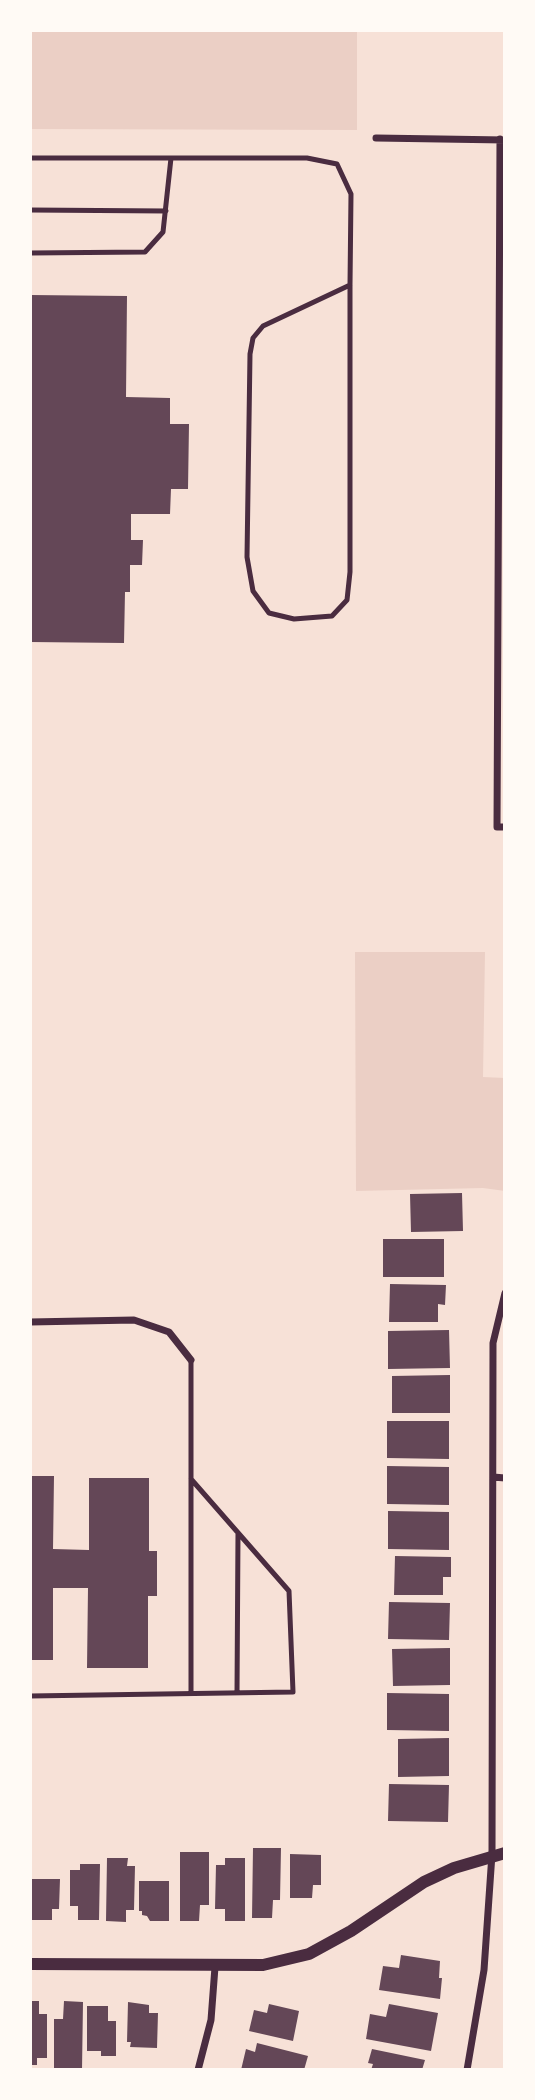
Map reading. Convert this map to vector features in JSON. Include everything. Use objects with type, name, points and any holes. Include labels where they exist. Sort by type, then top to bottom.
[{"type":"street","points":[[376,138],[503,139],[501,827]]},
{"type":"street","points":[[477,2070],[468,2069],[484,1970],[492,1854],[493,1343],[505,1293]]},
{"type":"street","points":[[30,1321],[134,1320],[169,1332],[191,1360]]},
{"type":"street","points":[[493,1477],[505,1478]]},
{"type":"street","points":[[30,1964],[215,1968],[263,1965],[309,1954],[351,1931],[424,1882],[492,1854],[505,1853]]},
{"type":"street","points":[[198,2070],[211,2020],[215,1968]]},
{"type":"lane","points":[[30,158],[307,158],[337,164],[351,194],[350,572],[347,600],[332,616],[294,619],[269,613],[253,591],[247,556],[250,354],[253,338],[263,326],[350,285]]},
{"type":"lane","points":[[30,253],[145,253],[163,232],[171,158]]},
{"type":"lane","points":[[30,210],[166,211]]},
{"type":"lane","points":[[191,1360],[191,1693]]},
{"type":"lane","points":[[30,1696],[293,1692],[289,1591],[191,1479]]},
{"type":"lane","points":[[237,1693],[238,1533]]},
{"type":"shaded area","points":[[30,30],[357,30],[357,130],[30,129]]},
{"type":"shaded area","points":[[355,952],[485,952],[483,1077],[505,1078],[505,1191],[483,1188],[356,1191]]},
{"type":"building","points":[[30,295],[127,296],[126,397],[170,398],[170,424],[189,424],[188,489],[171,489],[170,514],[131,514],[131,540],[143,540],[142,565],[130,565],[130,592],[125,592],[124,643],[30,642]]},
{"type":"building","points":[[462,1193],[463,1231],[411,1232],[410,1194]]},
{"type":"building","points":[[383,1239],[444,1239],[444,1277],[383,1277]]},
{"type":"building","points":[[390,1284],[446,1285],[445,1305],[438,1304],[438,1322],[389,1322]]},
{"type":"building","points":[[449,1330],[450,1368],[388,1369],[388,1331]]},
{"type":"building","points":[[450,1375],[450,1413],[392,1413],[392,1376]]},
{"type":"building","points":[[387,1421],[449,1421],[449,1459],[387,1458]]},
{"type":"building","points":[[387,1466],[449,1467],[449,1505],[387,1504]]},
{"type":"building","points":[[30,1476],[54,1476],[53,1549],[89,1550],[89,1478],[149,1478],[149,1551],[157,1551],[157,1596],[148,1596],[148,1668],[87,1668],[88,1588],[53,1588],[53,1660],[30,1660]]},
{"type":"building","points":[[388,1511],[449,1512],[449,1550],[388,1549]]},
{"type":"building","points":[[395,1556],[451,1557],[451,1577],[443,1577],[443,1595],[394,1595]]},
{"type":"building","points":[[389,1602],[450,1603],[449,1640],[388,1639]]},
{"type":"building","points":[[450,1648],[450,1685],[393,1686],[392,1649]]},
{"type":"building","points":[[387,1693],[449,1694],[449,1731],[387,1730]]},
{"type":"building","points":[[449,1738],[449,1776],[398,1777],[398,1739]]},
{"type":"building","points":[[389,1784],[449,1785],[448,1822],[388,1821]]},
{"type":"building","points":[[253,1848],[281,1848],[280,1900],[273,1900],[272,1918],[252,1918]]},
{"type":"building","points":[[180,1852],[209,1852],[209,1905],[200,1905],[199,1921],[180,1921]]},
{"type":"building","points":[[290,1854],[321,1855],[321,1885],[313,1885],[312,1898],[290,1898]]},
{"type":"building","points":[[107,1858],[128,1858],[127,1866],[135,1866],[134,1910],[126,1910],[126,1922],[106,1921]]},
{"type":"building","points":[[225,1858],[245,1858],[245,1921],[225,1921],[225,1909],[215,1909],[216,1865],[225,1865]]},
{"type":"building","points":[[80,1864],[100,1864],[99,1920],[78,1920],[78,1906],[70,1906],[70,1870],[80,1870]]},
{"type":"building","points":[[30,1879],[60,1879],[59,1909],[52,1909],[52,1920],[30,1920]]},
{"type":"building","points":[[139,1881],[169,1881],[169,1921],[150,1921],[139,1911]]},
{"type":"building","points":[[401,1955],[440,1961],[440,1999],[379,1990],[383,1966],[399,1968]]},
{"type":"building","points":[[30,2001],[39,2001],[39,2014],[47,2014],[47,2058],[37,2058],[37,2065],[30,2065]]},
{"type":"building","points":[[64,2001],[83,2002],[82,2070],[54,2070],[54,2019],[63,2019]]},
{"type":"building","points":[[128,2002],[149,2005],[149,2013],[158,2013],[157,2048],[130,2047],[131,2042],[127,2042]]},
{"type":"building","points":[[269,2004],[299,2011],[293,2041],[249,2031],[254,2010],[267,2013]]},
{"type":"building","points":[[389,2004],[438,2013],[431,2051],[366,2039],[370,2014],[386,2017]]},
{"type":"building","points":[[87,2006],[108,2006],[108,2021],[116,2021],[116,2056],[101,2056],[101,2051],[87,2051]]},
{"type":"building","points":[[257,2043],[308,2056],[304,2070],[241,2070],[246,2049],[255,2052]]},
{"type":"building","points":[[372,2049],[425,2060],[422,2070],[371,2070],[373,2064],[368,2063]]}]
